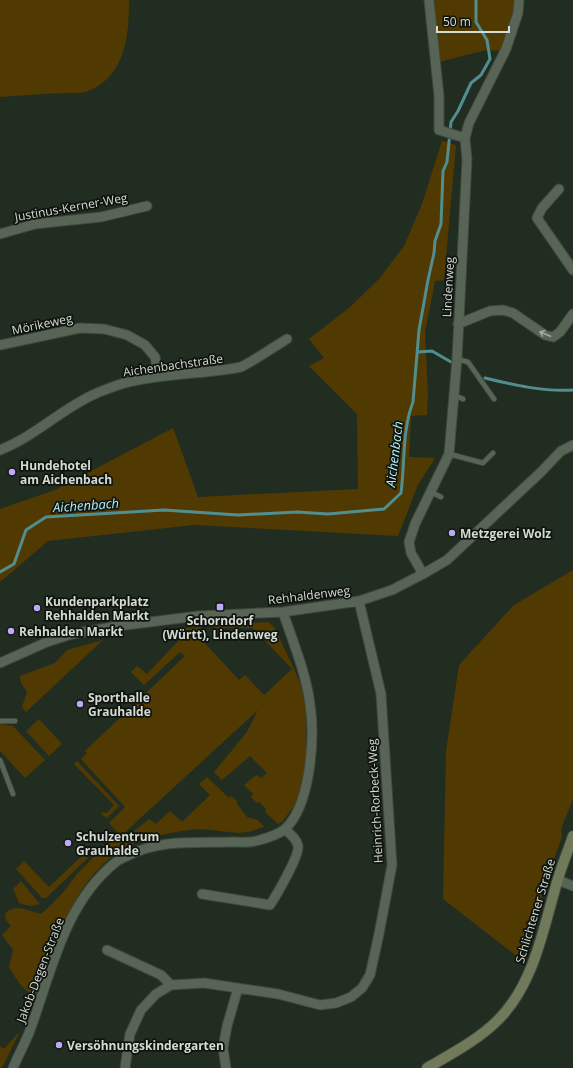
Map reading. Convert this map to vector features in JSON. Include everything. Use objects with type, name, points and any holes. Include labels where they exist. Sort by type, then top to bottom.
[{"type":"main road","name":"Schlichtener Straße","points":[[427,1068],[475,1039],[498,1021],[513,1002],[531,968],[573,836]]},
{"type":"street","points":[[429,0],[439,96],[439,130],[465,138]]},
{"type":"street","name":"Lindenweg","points":[[423,574],[411,553],[410,542],[415,524],[449,454],[457,359],[467,160],[465,138],[469,123],[506,49],[516,19],[519,0]]},
{"type":"street","points":[[559,189],[542,208],[537,218],[573,270]]},
{"type":"street","name":"Justinus-Kerner-Weg","points":[[0,234],[35,224],[101,217],[146,206]]},
{"type":"street","points":[[458,324],[490,311],[503,310],[513,313],[545,335],[553,337],[560,332],[573,314]]},
{"type":"street","name":"Mörikeweg","points":[[0,345],[80,328],[104,329],[127,335],[145,345],[156,357],[159,377]]},
{"type":"street","name":"Aichenbachstraße","points":[[0,450],[36,432],[59,414],[96,393],[128,382],[215,371],[241,366],[287,339]]},
{"type":"street","name":"Rehhaldenweg","points":[[0,663],[47,642],[72,634],[118,626],[198,616],[283,612],[359,601],[392,590],[447,560],[541,472],[561,451],[573,445]]},
{"type":"street","name":"Heinrich-Rorbeck-Weg","points":[[125,1068],[130,1034],[141,1010],[156,994],[171,985],[204,982],[278,994],[320,1004],[336,1003],[351,997],[362,988],[370,975],[392,865],[381,694],[359,601]]},
{"type":"street","name":"Jakob-Degen-Straße","points":[[13,1068],[28,1034],[65,933],[76,910],[94,883],[117,861],[141,849],[165,843],[255,842],[277,834],[285,829],[298,810],[306,786],[312,745],[310,704],[301,668],[283,612]]},
{"type":"street","points":[[202,894],[270,905],[282,886],[299,848],[297,841],[285,829]]},
{"type":"street","points":[[558,880],[573,886]]},
{"type":"street","points":[[108,950],[161,975],[171,985]]},
{"type":"street","points":[[226,1068],[223,1048],[227,1026],[238,988]]},
{"type":"lane","points":[[457,359],[468,362],[494,399]]},
{"type":"lane","points":[[454,394],[463,400]]},
{"type":"lane","points":[[449,454],[483,462],[493,453]]},
{"type":"lane","points":[[431,492],[441,497]]},
{"type":"lane","points":[[0,721],[14,721]]},
{"type":"lane","points":[[0,760],[13,794]]},
{"type":"shaded area","points":[[0,0],[129,0],[126,40],[118,65],[101,84],[86,92],[0,97]]},
{"type":"shaded area","points":[[428,0],[517,0],[503,51],[486,50],[435,63]]},
{"type":"shaded area","points":[[442,141],[456,145],[444,280],[435,281],[425,332],[428,395],[427,415],[411,416],[409,457],[435,458],[418,485],[398,536],[194,525],[48,541],[0,582],[0,509],[55,490],[173,428],[198,497],[358,489],[357,414],[309,366],[324,358],[309,339],[349,308],[379,279],[404,246],[422,204]]},
{"type":"shaded area","points":[[573,570],[573,799],[561,829],[562,837],[549,872],[525,952],[515,955],[443,899],[446,751],[459,665],[514,605]]},
{"type":"shaded area","points":[[268,622],[275,628],[302,687],[306,714],[306,761],[301,789],[294,806],[283,821],[278,824],[265,812],[266,809],[259,802],[257,803],[251,797],[253,794],[244,785],[256,775],[261,778],[267,773],[250,756],[222,780],[214,772],[247,732],[258,710],[121,836],[109,823],[125,807],[81,759],[87,753],[85,751],[185,656],[180,652],[144,685],[131,672],[137,666],[147,674],[182,637],[175,629],[201,627],[204,630],[200,638],[239,680],[245,675],[264,695],[292,669],[253,628],[215,628],[212,625]]},
{"type":"shaded area","points":[[103,640],[26,712],[22,707],[27,692],[21,683],[20,676],[55,663],[67,650]]},
{"type":"shaded area","points":[[39,719],[62,744],[49,756],[26,731]]},
{"type":"shaded area","points":[[0,724],[13,726],[45,760],[25,778],[0,751]]},
{"type":"shaded area","points":[[77,761],[119,806],[107,818],[101,814],[103,812],[107,813],[114,805],[74,764]]},
{"type":"shaded area","points":[[207,777],[229,798],[231,796],[237,801],[237,804],[247,817],[258,820],[264,827],[251,832],[242,833],[196,829],[165,834],[131,845],[107,860],[92,876],[79,894],[68,915],[49,958],[35,999],[19,983],[9,967],[13,950],[2,935],[11,926],[6,920],[5,914],[17,908],[41,914],[66,889],[76,875],[112,839],[122,841],[149,819],[156,824],[170,811],[182,822],[210,795],[199,784]]},
{"type":"shaded area","points":[[84,854],[88,858],[46,898],[42,898],[16,869],[24,861],[49,887]]},
{"type":"shaded area","points":[[21,881],[40,904],[30,906],[19,903],[13,889]]},
{"type":"shaded area","points":[[20,1031],[3,1066],[0,1068],[0,1046],[4,1049]]},
{"type":"waterway","name":"Aichenbach","points":[[0,572],[14,564],[26,530],[46,517],[164,510],[238,515],[297,512],[328,514],[384,509],[401,493],[405,435],[409,413],[413,402],[419,330],[435,241],[441,224],[443,171],[447,162],[451,122],[458,111],[471,83],[481,75],[490,59],[487,40],[476,22],[476,0]]},
{"type":"waterway","points":[[418,352],[432,351],[451,362]]},
{"type":"waterway","points":[[485,378],[540,389],[573,390]]},
{"type":"place","name":"Hundehotel am Aichenbach","points":[[12,472]]},
{"type":"place","name":"Metzgerei Wolz","points":[[452,533]]},
{"type":"place","name":"Schorndorf (Württ), Lindenweg","points":[[220,607]]},
{"type":"place","name":"Kundenparkplatz Rehhalden Markt","points":[[37,608]]},
{"type":"place","name":"Rehhalden Markt","points":[[11,631]]},
{"type":"place","name":"Sporthalle Grauhalde","points":[[80,704]]},
{"type":"place","name":"Schulzentrum Grauhalde","points":[[68,843]]},
{"type":"place","name":"Versöhnungskindergarten","points":[[59,1045]]}]
